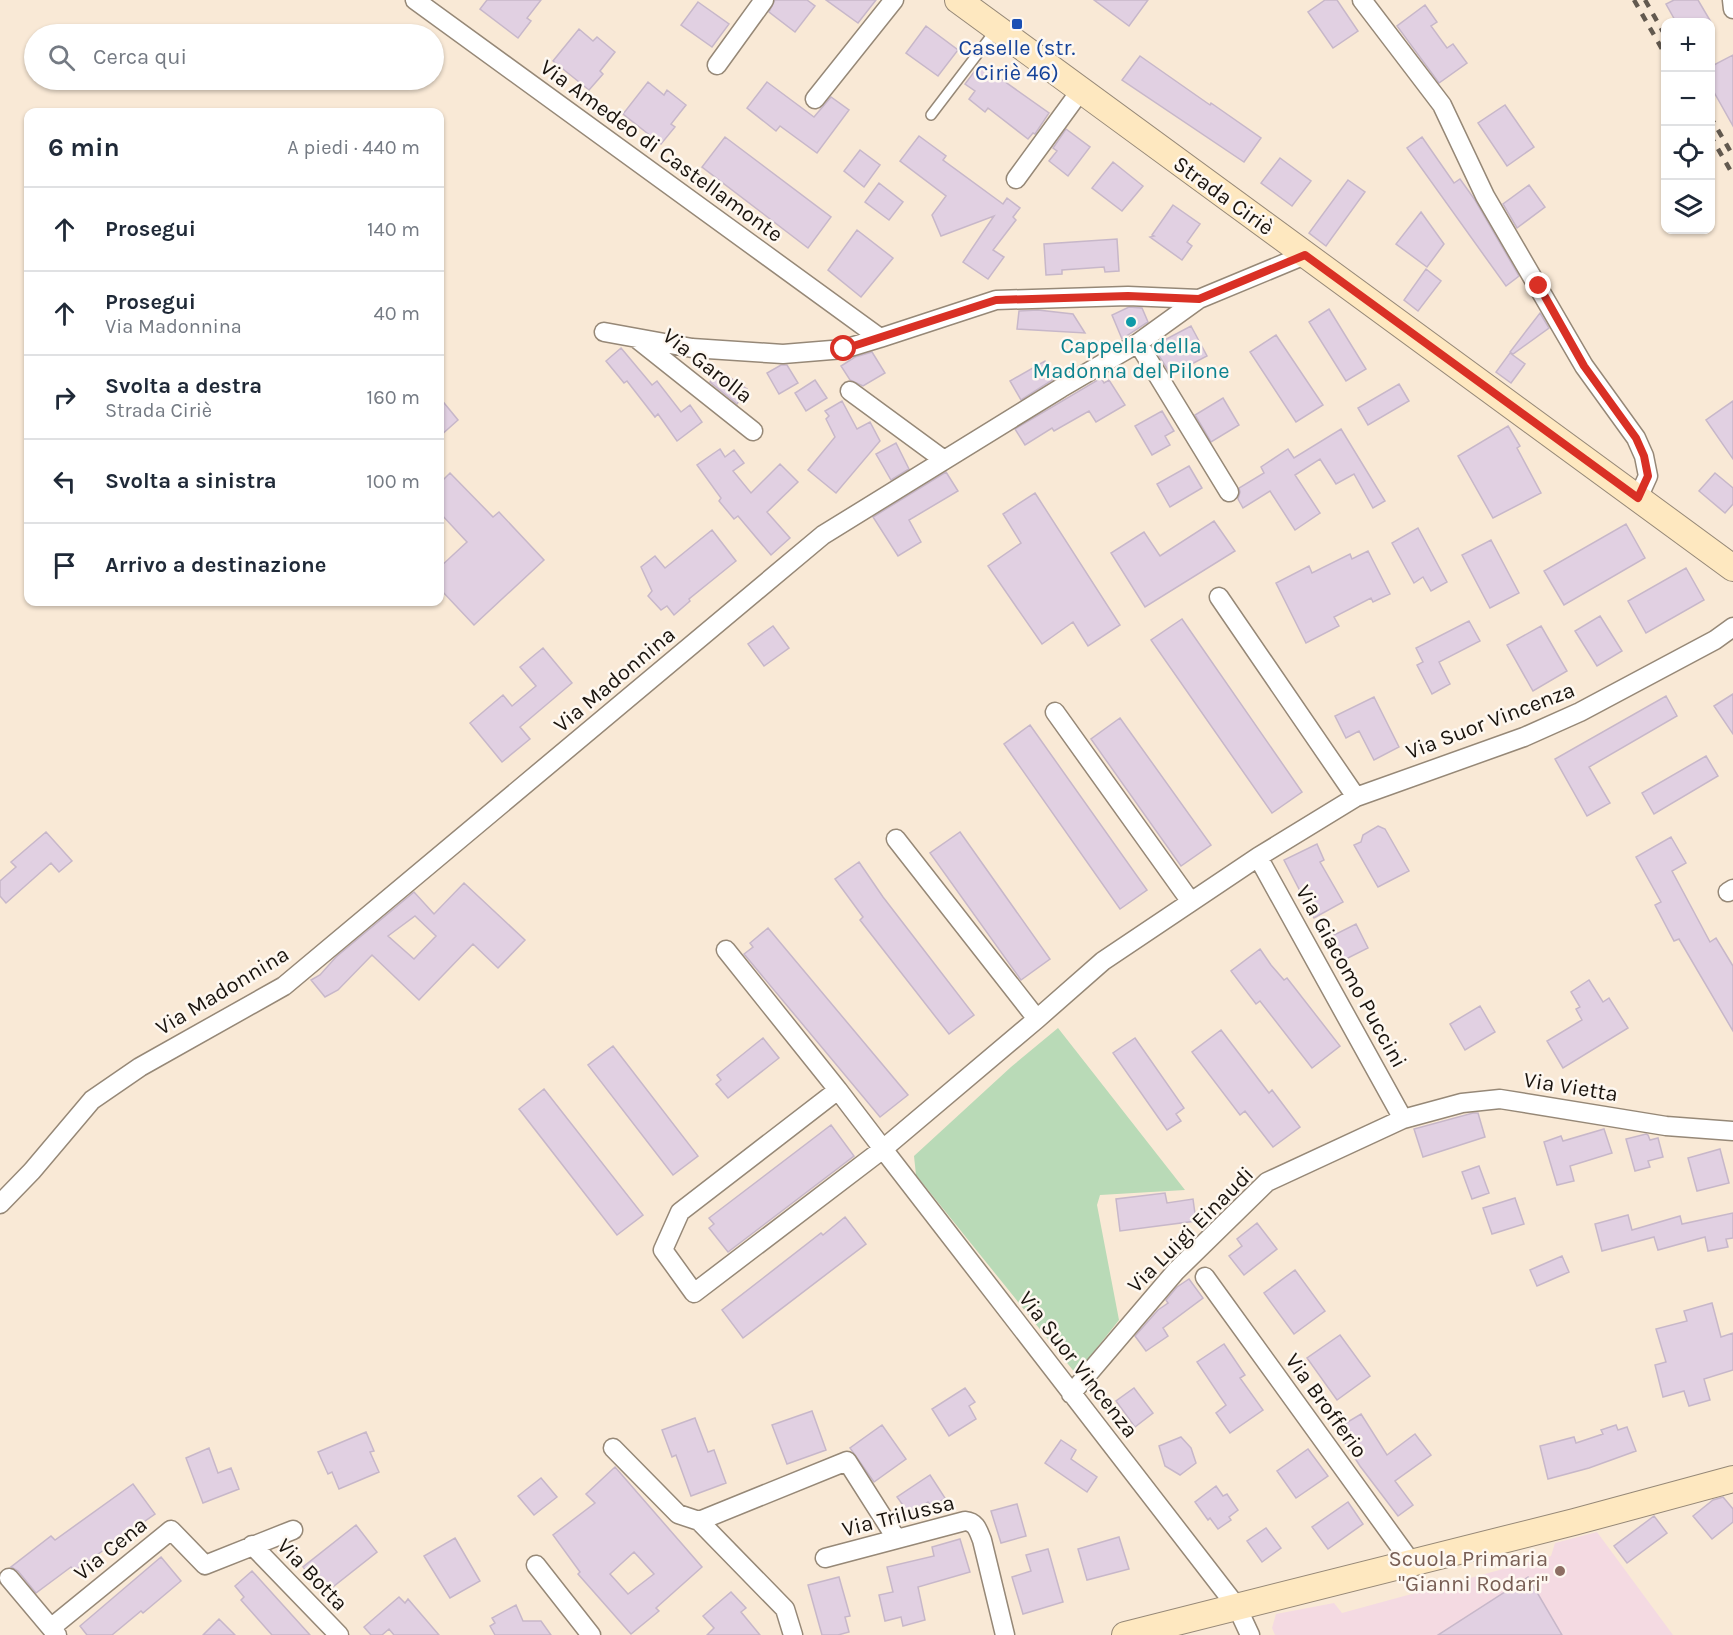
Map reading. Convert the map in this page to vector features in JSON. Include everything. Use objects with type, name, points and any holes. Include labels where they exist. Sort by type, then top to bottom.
[{"type":"street","name":"Via Amedeo di Castellamonte","points":[[415,0],[880,338]]},
{"type":"street","points":[[717,65],[764,0]]},
{"type":"street","points":[[815,99],[894,0]]},
{"type":"street","points":[[1362,0],[1442,105],[1485,196],[1584,366],[1636,438],[1644,456],[1648,476],[1638,498]]},
{"type":"street","points":[[1732,0],[1733,9]]},
{"type":"street","name":"Strada Ciriè","points":[[974,4],[997,28],[1733,568]]},
{"type":"street","points":[[1016,179],[1081,90]]},
{"type":"street","name":"Via Madonnina","points":[[0,1204],[32,1171],[92,1100],[140,1067],[284,986],[823,536],[1138,343],[1199,299],[1305,255]]},
{"type":"street","points":[[604,332],[692,348],[783,354],[844,349],[996,300],[1128,296],[1199,299]]},
{"type":"street","name":"Via Garolla","points":[[634,337],[753,431]]},
{"type":"street","points":[[1138,343],[1229,492]]},
{"type":"street","points":[[850,391],[944,460]]},
{"type":"street","points":[[1219,597],[1356,797]]},
{"type":"street","name":"Via Suor Vincenza","points":[[838,1090],[680,1212],[663,1250],[694,1293],[883,1149],[1103,961],[1258,857],[1356,797],[1524,737],[1580,712],[1715,640],[1733,627]]},
{"type":"street","points":[[1055,712],[1191,902]]},
{"type":"street","points":[[896,839],[1037,1019]]},
{"type":"street","name":"Via Giacomo Puccini","points":[[1258,857],[1403,1119]]},
{"type":"street","name":"Via Suor Vincenza","points":[[726,950],[838,1090],[1237,1607],[1250,1635]]},
{"type":"street","name":"Via Vietta","points":[[1403,1119],[1462,1103],[1500,1099],[1666,1126],[1733,1131]]},
{"type":"street","name":"Via Luigi Einaudi","points":[[1071,1394],[1176,1271],[1267,1182],[1403,1119]]},
{"type":"street","name":"Via Brofferio","points":[[1205,1277],[1411,1562]]},
{"type":"street","points":[[613,1448],[678,1514],[699,1521],[785,1609],[793,1635]]},
{"type":"street","points":[[699,1521],[847,1461],[896,1538]]},
{"type":"street","points":[[1125,1635],[1733,1479]]},
{"type":"street","name":"Via Trilussa","points":[[825,1558],[896,1538],[971,1521],[978,1528],[982,1540],[1005,1635]]},
{"type":"street","name":"Via Cena","points":[[9,1578],[55,1631],[171,1530],[206,1565],[293,1530]]},
{"type":"street","name":"Via Botta","points":[[252,1545],[339,1635]]},
{"type":"street","points":[[536,1565],[591,1635]]},
{"type":"lane","points":[[932,115],[997,28]]},
{"type":"shaded area","name":"Scuola Primaria \"Gianni Rodari\"","points":[[1597,1532],[1673,1635],[1275,1635],[1272,1628],[1276,1614],[1334,1603],[1342,1613],[1551,1556],[1555,1543]]},
{"type":"green space","points":[[1058,1028],[1185,1190],[1100,1195],[1097,1205],[1119,1320],[1076,1374],[916,1175],[914,1156],[1011,1067]]},
{"type":"building","points":[[487,0],[541,0],[527,18],[531,21],[518,38],[480,9]]},
{"type":"building","points":[[775,0],[807,0],[815,6],[795,32],[769,12]]},
{"type":"building","points":[[826,0],[876,0],[858,23]]},
{"type":"building","points":[[1094,0],[1148,0],[1129,26]]},
{"type":"building","points":[[1325,0],[1337,0],[1358,31],[1333,48],[1308,12]]},
{"type":"building","points":[[1674,0],[1698,0],[1709,18],[1674,18],[1666,4]]},
{"type":"building","points":[[698,2],[729,24],[712,47],[681,25]]},
{"type":"building","points":[[1425,5],[1437,22],[1431,26],[1447,48],[1453,44],[1467,63],[1439,83],[1397,26]]},
{"type":"building","points":[[926,26],[958,50],[938,76],[906,53]]},
{"type":"building","points":[[579,29],[593,41],[597,37],[615,52],[600,71],[603,74],[589,90],[553,61]]},
{"type":"building","points":[[1733,55],[1733,126],[1715,94],[1715,64]]},
{"type":"building","points":[[1140,56],[1261,138],[1244,162],[1122,80]]},
{"type":"building","points":[[980,64],[1049,113],[1035,134],[1033,133],[1028,139],[988,108],[985,112],[969,99],[975,91],[965,84]]},
{"type":"building","points":[[648,82],[664,95],[667,90],[686,105],[671,124],[675,127],[661,144],[623,114]]},
{"type":"building","points":[[767,82],[814,117],[831,97],[849,110],[817,153],[780,126],[776,131],[747,108]]},
{"type":"building","points":[[1505,105],[1534,147],[1507,166],[1478,123]]},
{"type":"building","points":[[1066,129],[1090,147],[1068,176],[1049,161],[1057,151],[1053,148]]},
{"type":"building","points":[[919,136],[946,156],[943,160],[1003,204],[1007,198],[1020,208],[1013,217],[1016,220],[993,250],[1004,257],[988,279],[963,262],[994,216],[941,236],[932,215],[946,196],[900,161]]},
{"type":"building","points":[[725,137],[831,217],[808,248],[702,167]]},
{"type":"building","points":[[1422,137],[1454,183],[1460,179],[1475,200],[1519,276],[1506,286],[1407,148]]},
{"type":"building","points":[[860,150],[880,165],[864,187],[844,171]]},
{"type":"building","points":[[1280,158],[1311,181],[1292,206],[1261,183]]},
{"type":"building","points":[[1113,162],[1143,186],[1122,211],[1092,188]]},
{"type":"building","points":[[1348,180],[1365,192],[1326,246],[1309,233]]},
{"type":"building","points":[[879,183],[903,202],[889,220],[865,202]]},
{"type":"building","points":[[1529,185],[1545,207],[1517,228],[1503,204]]},
{"type":"building","points":[[1173,205],[1200,224],[1187,242],[1192,246],[1182,260],[1150,237],[1154,236],[1152,235]]},
{"type":"building","points":[[1421,212],[1444,244],[1427,267],[1396,244]]},
{"type":"building","points":[[857,230],[893,258],[861,297],[828,270]]},
{"type":"building","points":[[1117,239],[1119,271],[1105,272],[1104,267],[1062,270],[1062,274],[1046,275],[1044,244]]},
{"type":"building","points":[[1426,269],[1441,281],[1418,311],[1404,300]]},
{"type":"building","name":"Cappella della Madonna del Pilone","points":[[1129,307],[1142,308],[1148,322],[1122,339],[1112,315]]},
{"type":"building","points":[[1329,309],[1366,369],[1346,381],[1309,322]]},
{"type":"building","points":[[1038,310],[1073,314],[1085,333],[1017,329],[1019,311]]},
{"type":"building","points":[[1540,313],[1549,328],[1513,354],[1510,352]]},
{"type":"building","points":[[1191,326],[1207,356],[1171,375],[1153,346]]},
{"type":"building","points":[[1276,335],[1323,405],[1296,422],[1250,352]]},
{"type":"building","points":[[621,348],[652,385],[657,381],[681,412],[690,405],[702,422],[677,441],[658,414],[655,417],[627,381],[624,383],[606,361]]},
{"type":"building","points":[[872,352],[885,373],[863,386],[850,380],[841,366],[855,357]]},
{"type":"building","points":[[1510,353],[1525,364],[1511,383],[1496,372]]},
{"type":"building","points":[[1045,361],[1054,379],[1021,400],[1010,381]]},
{"type":"building","points":[[781,365],[787,365],[798,383],[779,394],[767,373]]},
{"type":"building","points":[[722,372],[747,389],[737,404],[710,382],[715,375],[718,378]]},
{"type":"building","points":[[1101,378],[1104,383],[1109,380],[1125,405],[1096,422],[1089,411],[1054,431],[1052,428],[1025,445],[1015,429]]},
{"type":"building","points":[[815,380],[827,398],[806,411],[795,393]]},
{"type":"building","points":[[1399,384],[1409,401],[1368,425],[1358,408]]},
{"type":"building","points":[[1223,398],[1239,425],[1211,442],[1195,415]]},
{"type":"building","points":[[842,401],[857,429],[870,422],[880,441],[836,493],[808,470],[835,437],[826,419],[829,416],[825,411]]},
{"type":"building","points":[[1733,401],[1733,459],[1706,420]]},
{"type":"building","points":[[444,403],[458,420],[444,432]]},
{"type":"building","points":[[1162,411],[1174,431],[1165,436],[1170,445],[1152,455],[1135,426]]},
{"type":"building","points":[[1508,426],[1520,446],[1517,448],[1541,493],[1493,518],[1458,456]]},
{"type":"building","points":[[1341,429],[1385,501],[1373,508],[1354,474],[1336,484],[1320,459],[1295,475],[1320,513],[1295,530],[1270,491],[1243,508],[1238,499],[1239,488],[1264,473],[1261,467],[1288,449],[1294,458]]},
{"type":"building","points":[[896,443],[909,469],[891,480],[876,454]]},
{"type":"building","points":[[720,449],[725,457],[734,450],[744,463],[733,471],[751,493],[780,464],[798,482],[767,512],[790,538],[771,555],[738,516],[734,519],[719,501],[721,498],[697,465]]},
{"type":"building","points":[[1189,466],[1202,488],[1170,507],[1157,484]]},
{"type":"building","points":[[946,472],[958,491],[909,520],[921,542],[898,556],[873,517]]},
{"type":"building","points":[[450,473],[493,517],[499,512],[544,560],[474,625],[444,593],[444,563],[467,542],[444,517],[444,479]]},
{"type":"building","points":[[1715,473],[1733,488],[1733,504],[1725,513],[1699,491]]},
{"type":"building","points":[[1035,493],[1120,625],[1088,646],[1073,622],[1042,644],[988,566],[1021,543],[1003,514]]},
{"type":"building","points":[[1214,521],[1235,551],[1145,607],[1111,553],[1144,532],[1160,556]]},
{"type":"building","points":[[1626,524],[1645,558],[1564,605],[1544,571]]},
{"type":"building","points":[[1418,528],[1447,582],[1431,591],[1423,577],[1414,583],[1392,543]]},
{"type":"building","points":[[712,530],[736,561],[689,599],[690,601],[674,615],[667,606],[661,610],[648,596],[652,591],[641,567],[655,556],[665,568]]},
{"type":"building","points":[[1491,540],[1519,593],[1490,608],[1462,555]]},
{"type":"building","points":[[1368,551],[1390,594],[1373,602],[1371,598],[1334,617],[1339,626],[1306,643],[1276,583],[1309,566],[1312,573],[1350,554],[1352,559]]},
{"type":"building","points":[[1686,568],[1704,600],[1646,633],[1628,601]]},
{"type":"building","points":[[1600,616],[1622,651],[1597,666],[1575,631]]},
{"type":"building","points":[[1182,619],[1302,792],[1272,813],[1151,640]]},
{"type":"building","points":[[1469,621],[1480,641],[1439,662],[1450,684],[1432,694],[1417,665],[1423,662],[1416,648]]},
{"type":"building","points":[[773,626],[789,648],[764,666],[748,644]]},
{"type":"building","points":[[1541,626],[1567,671],[1533,691],[1507,645]]},
{"type":"building","points":[[543,648],[572,683],[520,727],[530,739],[502,762],[470,723],[503,695],[512,706],[536,686],[520,667]]},
{"type":"building","points":[[1733,694],[1733,734],[1714,706]]},
{"type":"building","points":[[1666,696],[1677,716],[1589,767],[1610,803],[1587,816],[1555,759]]},
{"type":"building","points":[[1374,697],[1399,747],[1374,760],[1359,731],[1346,738],[1335,716]]},
{"type":"building","points":[[1120,718],[1211,845],[1181,866],[1091,739]]},
{"type":"building","points":[[1030,725],[1147,890],[1120,909],[1004,744]]},
{"type":"building","points":[[1706,756],[1718,776],[1654,814],[1642,793]]},
{"type":"building","points":[[1378,826],[1385,829],[1409,871],[1378,887],[1354,845],[1361,842],[1363,835]]},
{"type":"building","points":[[46,832],[72,861],[59,872],[51,863],[6,903],[0,896],[0,881],[16,867],[11,862]]},
{"type":"building","points":[[960,832],[1050,959],[1021,980],[930,853]]},
{"type":"building","points":[[1671,837],[1686,863],[1672,871],[1710,942],[1716,938],[1733,966],[1733,1031],[1679,939],[1674,941],[1655,905],[1661,902],[1636,857]]},
{"type":"building","points":[[1317,844],[1324,860],[1320,862],[1343,902],[1314,918],[1284,860]]},
{"type":"building","points":[[859,862],[883,897],[974,1015],[949,1034],[860,920],[863,917],[835,879]]},
{"type":"building","points":[[464,883],[525,940],[498,968],[473,944],[419,1000],[372,955],[338,990],[325,997],[311,980],[320,975],[336,957],[414,892],[434,914]],"holes":[[[415,916],[436,936],[414,959],[388,936]]]},
{"type":"building","points":[[1356,924],[1368,948],[1340,962],[1328,938]]},
{"type":"building","points":[[768,928],[908,1095],[880,1117],[744,954],[753,947],[750,943]]},
{"type":"building","points":[[1260,949],[1284,980],[1287,978],[1340,1046],[1312,1068],[1260,1001],[1256,1004],[1231,971]]},
{"type":"building","points":[[1589,980],[1603,1002],[1609,998],[1628,1028],[1563,1068],[1547,1041],[1582,1020],[1576,1009],[1580,1007],[1571,992]]},
{"type":"building","points":[[1480,1006],[1495,1032],[1465,1050],[1450,1024]]},
{"type":"building","points":[[1221,1030],[1269,1093],[1272,1090],[1300,1127],[1273,1147],[1245,1111],[1240,1115],[1192,1052]]},
{"type":"building","points":[[763,1038],[779,1058],[728,1098],[716,1084],[721,1080],[717,1075]]},
{"type":"building","points":[[1135,1038],[1184,1108],[1176,1114],[1181,1121],[1167,1130],[1113,1053]]},
{"type":"building","points":[[613,1046],[698,1156],[673,1175],[588,1065]]},
{"type":"building","points":[[544,1089],[643,1215],[617,1235],[519,1109]]},
{"type":"building","points":[[1478,1113],[1485,1137],[1423,1157],[1414,1129]]},
{"type":"building","points":[[831,1125],[854,1156],[728,1252],[709,1228],[714,1224],[709,1218]]},
{"type":"building","points":[[1604,1129],[1612,1153],[1570,1166],[1574,1181],[1557,1185],[1544,1142],[1561,1136],[1563,1141]]},
{"type":"building","points":[[1646,1134],[1650,1140],[1658,1138],[1663,1157],[1648,1161],[1650,1167],[1635,1171],[1626,1139]]},
{"type":"building","points":[[1720,1149],[1729,1183],[1697,1191],[1688,1158]]},
{"type":"building","points":[[1479,1166],[1489,1193],[1472,1199],[1462,1172]]},
{"type":"building","points":[[1165,1193],[1167,1203],[1193,1199],[1196,1221],[1120,1231],[1116,1199]]},
{"type":"building","points":[[1515,1198],[1524,1224],[1492,1234],[1483,1208]]},
{"type":"building","points":[[1733,1213],[1733,1238],[1726,1239],[1728,1247],[1708,1251],[1705,1237],[1658,1250],[1654,1237],[1602,1251],[1595,1224],[1628,1215],[1632,1230],[1680,1216],[1682,1224]]},
{"type":"building","points":[[845,1217],[866,1244],[743,1338],[722,1310]]},
{"type":"building","points":[[1257,1223],[1277,1249],[1244,1275],[1229,1256],[1242,1246],[1237,1239]]},
{"type":"building","points":[[1562,1256],[1569,1272],[1537,1286],[1530,1270]]},
{"type":"building","points":[[1295,1270],[1325,1311],[1294,1334],[1264,1293]]},
{"type":"building","points":[[1189,1279],[1203,1298],[1163,1328],[1168,1336],[1146,1351],[1135,1336],[1158,1310],[1168,1303],[1166,1300],[1177,1287]]},
{"type":"building","points":[[1712,1303],[1721,1337],[1733,1333],[1733,1370],[1704,1379],[1710,1400],[1689,1406],[1684,1391],[1663,1397],[1655,1365],[1666,1362],[1656,1329],[1687,1321],[1684,1311]]},
{"type":"building","points":[[1340,1335],[1370,1376],[1337,1400],[1307,1358]]},
{"type":"building","points":[[1224,1344],[1245,1375],[1240,1378],[1263,1410],[1230,1433],[1216,1413],[1226,1405],[1197,1362]]},
{"type":"building","points":[[965,1388],[975,1402],[969,1406],[976,1419],[949,1436],[932,1409]]},
{"type":"building","points":[[1134,1388],[1153,1413],[1135,1427],[1116,1401]]},
{"type":"building","points":[[812,1411],[826,1450],[787,1464],[772,1425]]},
{"type":"building","points":[[1361,1414],[1387,1455],[1415,1434],[1431,1455],[1395,1481],[1413,1505],[1398,1516],[1360,1466],[1336,1429]]},
{"type":"building","points":[[695,1418],[708,1452],[714,1450],[726,1483],[691,1496],[676,1455],[672,1457],[662,1430]]},
{"type":"building","points":[[882,1425],[906,1459],[874,1482],[850,1448]]},
{"type":"building","points":[[1616,1425],[1618,1430],[1627,1427],[1636,1451],[1589,1468],[1548,1479],[1540,1446],[1574,1437],[1576,1443],[1603,1434],[1601,1430]]},
{"type":"building","points":[[366,1432],[374,1451],[370,1452],[379,1472],[339,1489],[332,1472],[328,1474],[318,1452]]},
{"type":"building","points":[[1181,1437],[1191,1448],[1196,1463],[1180,1475],[1165,1466],[1159,1446]]},
{"type":"building","points":[[1061,1440],[1076,1450],[1071,1459],[1097,1477],[1087,1492],[1045,1463]]},
{"type":"building","points":[[209,1448],[218,1473],[231,1468],[239,1489],[203,1503],[186,1458]]},
{"type":"building","points":[[1308,1449],[1328,1476],[1296,1498],[1277,1471]]},
{"type":"building","points":[[615,1467],[702,1567],[656,1608],[659,1611],[631,1634],[578,1574],[580,1572],[553,1535],[595,1503],[586,1494]],"holes":[[[634,1552],[654,1574],[628,1594],[610,1574]]]},
{"type":"building","points":[[930,1475],[945,1498],[932,1507],[928,1502],[910,1515],[897,1497]]},
{"type":"building","points":[[541,1478],[557,1497],[534,1515],[518,1496]]},
{"type":"building","points":[[133,1484],[155,1514],[74,1571],[71,1567],[36,1593],[18,1571],[11,1567],[51,1536],[55,1540]]},
{"type":"building","points":[[1216,1486],[1223,1496],[1227,1494],[1238,1510],[1229,1517],[1231,1520],[1218,1529],[1195,1502]]},
{"type":"building","points":[[1723,1497],[1733,1509],[1733,1522],[1712,1539],[1693,1516],[1713,1500]]},
{"type":"building","points":[[1348,1502],[1363,1524],[1328,1549],[1312,1527]]},
{"type":"building","points":[[1017,1504],[1026,1536],[1001,1543],[991,1511]]},
{"type":"building","points":[[1654,1516],[1667,1533],[1627,1563],[1614,1546]]},
{"type":"building","points":[[356,1525],[377,1552],[324,1594],[303,1567]]},
{"type":"building","points":[[1266,1528],[1281,1548],[1262,1562],[1247,1541]]},
{"type":"building","points":[[1119,1537],[1129,1569],[1087,1580],[1078,1549]]},
{"type":"building","points":[[455,1538],[480,1581],[450,1598],[424,1556]]},
{"type":"building","points":[[960,1539],[970,1572],[918,1587],[925,1620],[903,1626],[901,1617],[885,1621],[879,1595],[893,1592],[887,1567],[934,1556],[932,1547]]},
{"type":"building","points":[[1048,1549],[1063,1602],[1023,1614],[1012,1577],[1031,1571],[1026,1555]]},
{"type":"building","points":[[161,1557],[181,1581],[112,1635],[87,1635],[80,1626]]},
{"type":"building","points":[[252,1571],[310,1635],[272,1635],[241,1600],[244,1597],[235,1586]]},
{"type":"building","points":[[839,1577],[850,1616],[845,1617],[849,1632],[822,1635],[808,1585]]},
{"type":"building","points":[[1528,1577],[1562,1635],[1438,1635]]},
{"type":"building","points":[[731,1592],[746,1608],[741,1612],[760,1635],[707,1635],[714,1628],[703,1616]]},
{"type":"building","points":[[399,1597],[405,1603],[408,1599],[439,1635],[394,1635],[389,1629],[382,1635],[371,1635],[364,1627]]},
{"type":"building","points":[[516,1605],[523,1621],[541,1621],[551,1635],[495,1635],[490,1626],[495,1623],[492,1618]]},
{"type":"building","points":[[219,1619],[235,1635],[203,1635]]},
{"type":"railway","points":[[1634,0],[1661,47]]},
{"type":"railway","points":[[1645,0],[1661,28]]},
{"type":"railway","points":[[1715,125],[1733,156]]},
{"type":"railway","points":[[1715,144],[1733,175]]},
{"type":"place","name":"Caselle (str. Ciriè 46)","points":[[1017,24]]},
{"type":"place","name":"Cappella della Madonna del Pilone","points":[[1131,322]]},
{"type":"place","name":"Scuola Primaria \"Gianni Rodari\"","points":[[1560,1571]]},
{"type":"route","points":[[844,349],[996,300],[1128,296],[1199,299],[1305,255],[1638,498],[1648,476],[1644,456],[1636,438],[1584,366],[1539,286]]}]
